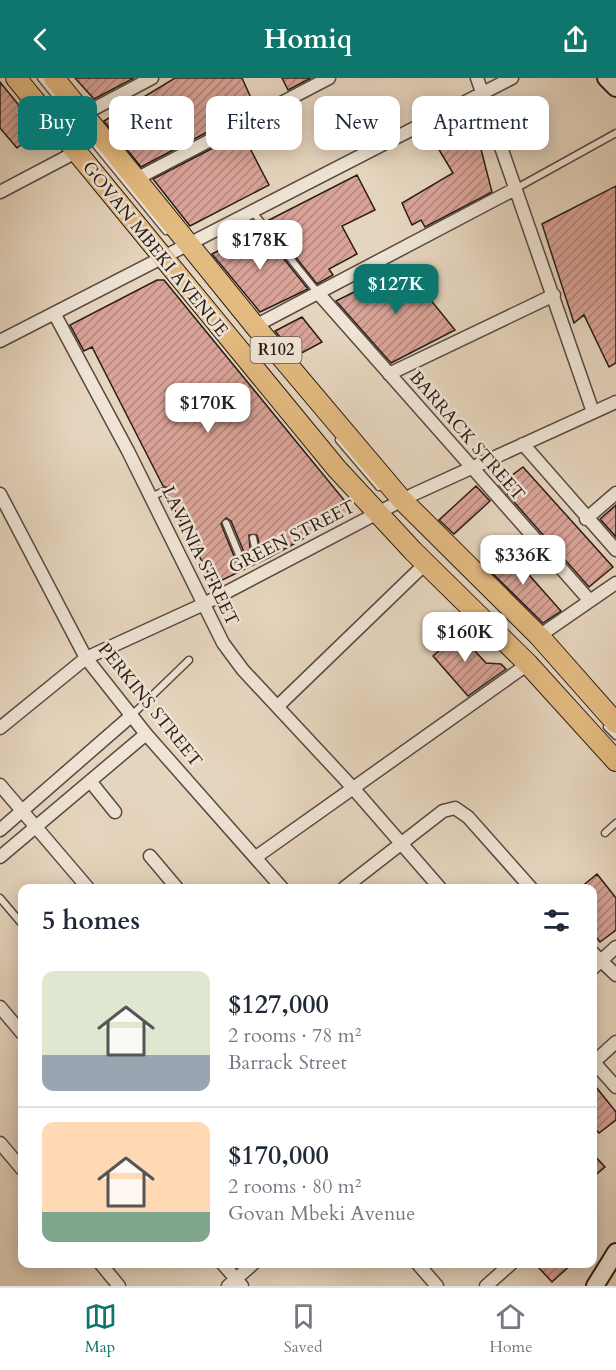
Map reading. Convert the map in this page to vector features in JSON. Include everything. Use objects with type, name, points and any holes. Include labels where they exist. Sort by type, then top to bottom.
[{"type":"main road","name":"GOVAN MBEKI AVENUE","points":[[16,78],[82,152],[177,252],[255,326],[391,506],[425,564],[528,664],[616,761]]},
{"type":"main road","name":"GOVAN MBEKI AVENUE","points":[[54,78],[69,96]]},
{"type":"main road","points":[[606,78],[616,88]]},
{"type":"main road","name":"GOVAN MBEKI AVENUE","points":[[97,130],[136,179],[177,252],[337,469],[391,506],[539,636],[613,725]]},
{"type":"main road","points":[[595,1286],[613,1263]]},
{"type":"street","points":[[97,107],[152,78]]},
{"type":"street","points":[[136,179],[329,78]]},
{"type":"street","points":[[477,78],[593,412]]},
{"type":"street","points":[[0,341],[512,78]]},
{"type":"street","points":[[0,192],[82,152]]},
{"type":"street","points":[[255,326],[515,189]]},
{"type":"street","name":"BARRACK STREET","points":[[318,293],[470,468],[590,601]]},
{"type":"street","points":[[388,374],[554,295]]},
{"type":"street","name":"LAVINIA STREET","points":[[54,313],[234,659],[353,788],[436,884]]},
{"type":"street","name":"GREEN STREET","points":[[0,728],[86,658],[204,604],[391,506],[616,402]]},
{"type":"street","points":[[523,444],[586,519],[616,550]]},
{"type":"street","name":"PERKINS STREET","points":[[0,494],[86,658],[146,734],[279,884]]},
{"type":"street","points":[[586,519],[616,494]]},
{"type":"street","points":[[278,706],[425,564]]},
{"type":"street","points":[[539,636],[616,583]]},
{"type":"street","points":[[256,857],[528,664]]},
{"type":"street","points":[[0,830],[131,716]]},
{"type":"street","points":[[0,857],[146,734]]},
{"type":"street","points":[[90,781],[116,812]]},
{"type":"street","points":[[0,785],[84,884]]},
{"type":"street","points":[[349,884],[438,814],[455,808],[468,817],[527,884]]},
{"type":"street","points":[[150,856],[174,884]]},
{"type":"street","points":[[597,960],[616,947]]},
{"type":"street","points":[[597,962],[616,975]]},
{"type":"street","points":[[0,1007],[18,1028]]},
{"type":"street","points":[[597,1058],[616,1042]]},
{"type":"street","points":[[597,1066],[616,1087]]},
{"type":"street","points":[[0,1143],[18,1162]]},
{"type":"street","points":[[104,1268],[119,1286]]},
{"type":"street","points":[[225,1268],[235,1284],[249,1268]]},
{"type":"street","points":[[421,1268],[437,1286]]},
{"type":"street","points":[[486,1286],[506,1268]]},
{"type":"lane","points":[[41,78],[177,252]]},
{"type":"lane","points":[[515,189],[616,133]]},
{"type":"lane","points":[[251,211],[318,293]]},
{"type":"lane","points":[[334,435],[382,490]]},
{"type":"lane","points":[[151,497],[164,491]]},
{"type":"lane","points":[[391,506],[400,524]]},
{"type":"lane","points":[[226,523],[240,556],[247,558],[256,552],[253,538]]},
{"type":"lane","points":[[131,716],[189,660]]},
{"type":"lane","points":[[565,692],[616,750]]},
{"type":"lane","points":[[605,833],[616,823]]},
{"type":"lane","points":[[0,898],[18,919]]},
{"type":"building","points":[[75,78],[134,78],[97,97],[91,96]]},
{"type":"building","points":[[175,78],[242,78],[250,96],[206,96],[206,133],[194,139],[194,96],[145,96]]},
{"type":"building","points":[[282,78],[311,78],[288,90]]},
{"type":"building","points":[[0,82],[18,104],[18,147],[0,128]]},
{"type":"building","points":[[109,118],[109,127],[104,121]]},
{"type":"building","points":[[127,150],[173,150],[141,167]]},
{"type":"building","points":[[209,150],[251,150],[269,185],[190,226],[153,179]]},
{"type":"building","points":[[439,150],[481,150],[492,192],[425,227],[421,220],[412,225],[402,203],[453,173]]},
{"type":"building","points":[[357,175],[375,210],[342,226],[357,254],[329,269],[333,275],[317,284],[267,221]]},
{"type":"building","points":[[616,186],[616,363],[609,367],[584,315],[574,323],[542,224]]},
{"type":"building","points":[[260,229],[308,289],[260,312],[212,254]]},
{"type":"building","points":[[404,267],[455,330],[391,363],[336,301]]},
{"type":"building","points":[[157,280],[164,280],[353,511],[270,557],[214,584],[167,495],[168,488],[163,486],[92,347],[84,351],[70,325]],"holes":[[[226,518],[231,521],[244,552],[250,550],[249,535],[257,535],[261,551],[259,556],[247,563],[236,561],[221,524]]]},
{"type":"building","points":[[302,317],[322,342],[296,356],[275,331]]},
{"type":"building","points":[[523,467],[613,567],[589,587],[499,485]]},
{"type":"building","points":[[476,486],[490,501],[454,534],[439,520]]},
{"type":"building","points":[[616,505],[616,537],[600,519]]},
{"type":"building","points":[[506,549],[561,611],[543,623],[486,567]]},
{"type":"building","points":[[454,628],[486,663],[501,664],[506,669],[468,696],[433,656],[443,647],[438,642]]},
{"type":"building","points":[[597,874],[616,898],[616,930],[600,942],[597,938],[597,884],[585,884]]},
{"type":"building","points":[[597,1088],[616,1112],[616,1120],[599,1133],[597,1131]]},
{"type":"building","points":[[597,1158],[605,1167],[597,1174]]},
{"type":"building","points":[[539,1268],[567,1268],[552,1282]]}]
